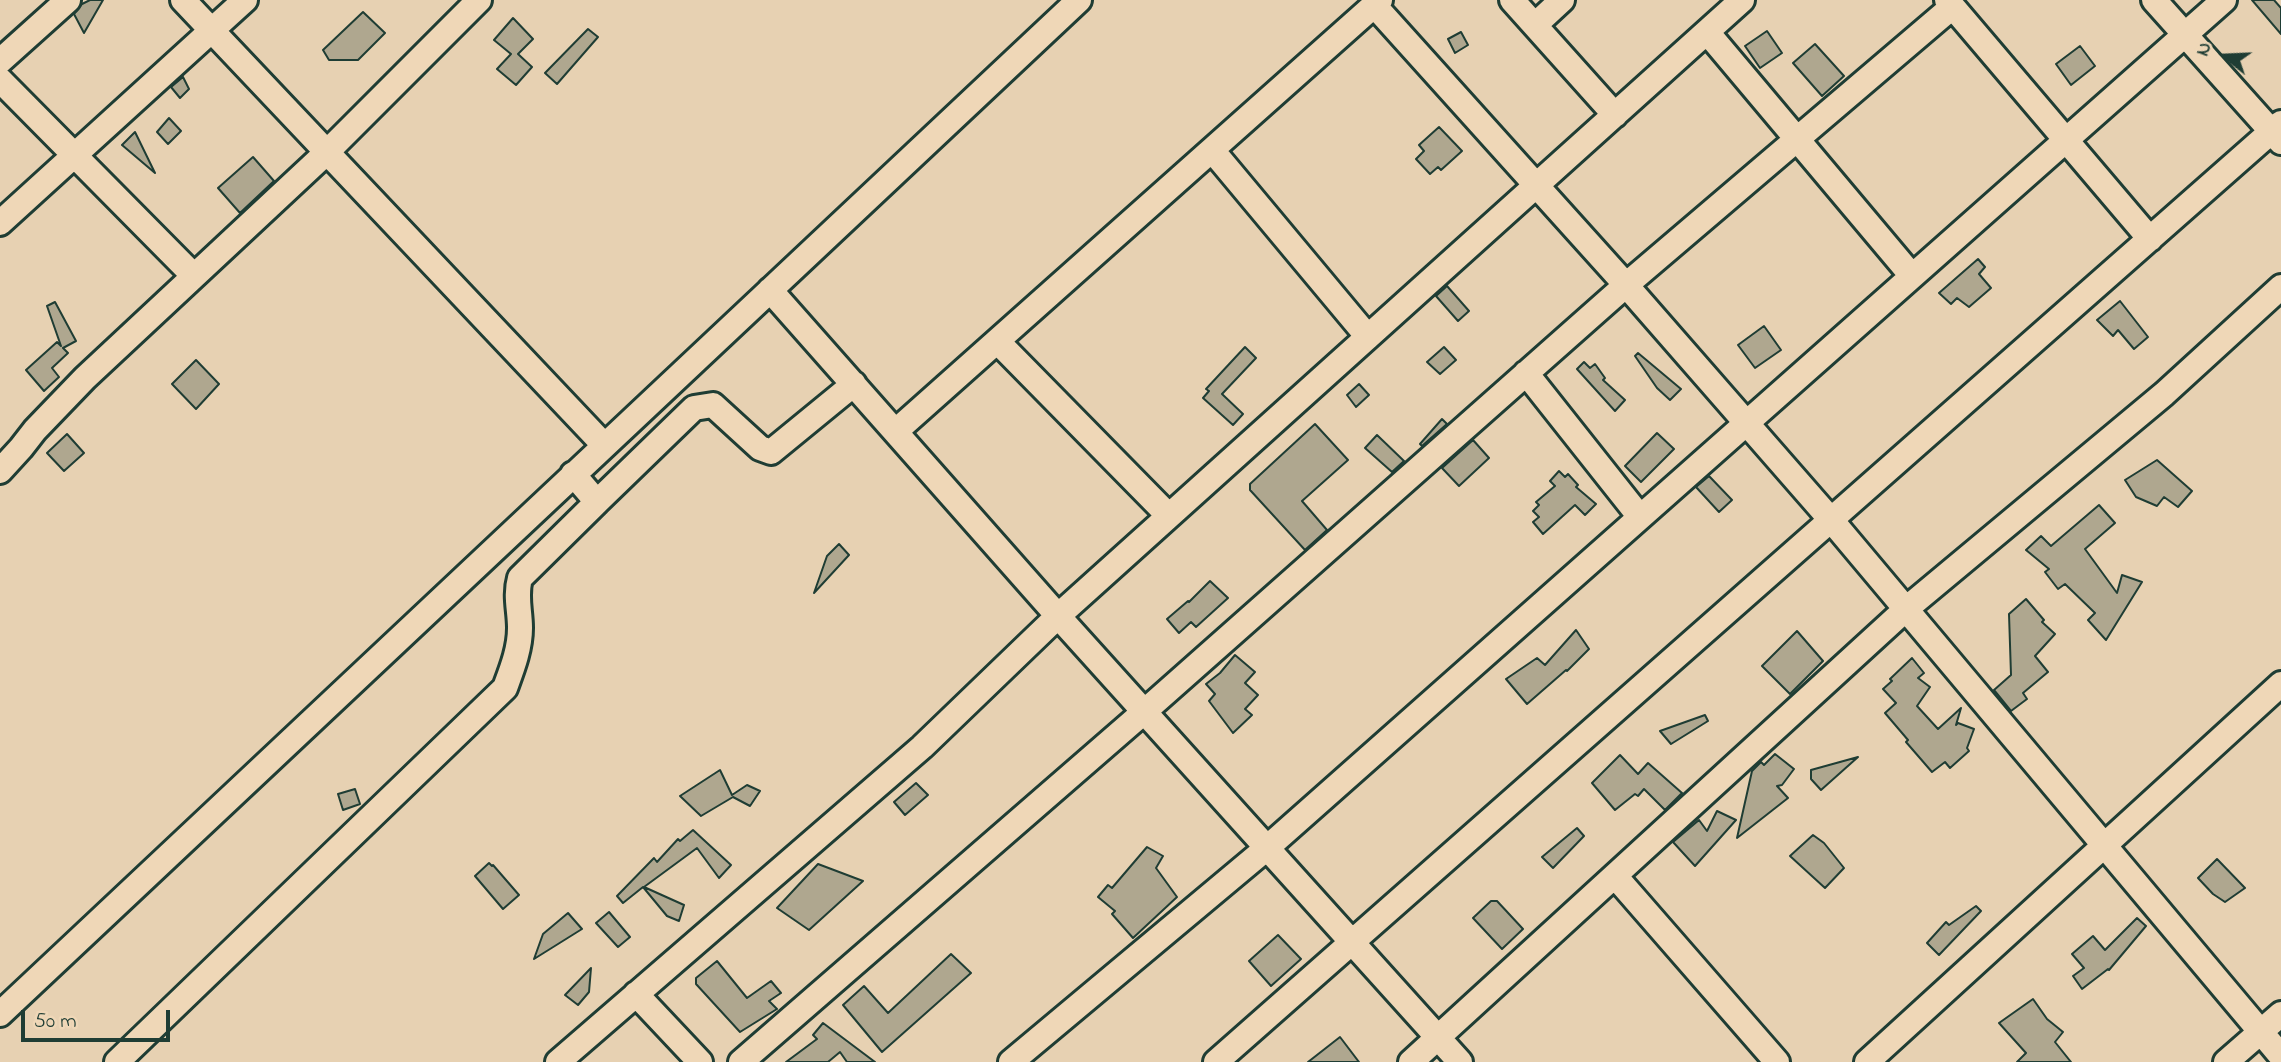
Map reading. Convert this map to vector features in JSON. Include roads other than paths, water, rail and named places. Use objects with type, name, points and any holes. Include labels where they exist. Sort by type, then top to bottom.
[{"type":"street","points":[[0,61],[68,0]]},
{"type":"street","points":[[183,0],[604,445]]},
{"type":"street","points":[[0,223],[245,0]]},
{"type":"street","points":[[0,471],[85,378],[326,153],[479,0]]},
{"type":"street","points":[[0,1014],[1078,0]]},
{"type":"street","points":[[1512,0],[1615,115]]},
{"type":"street","points":[[1535,24],[1562,0]]},
{"type":"street","points":[[558,1062],[922,747],[1058,616],[1742,0]]},
{"type":"street","points":[[1216,1062],[2150,239],[2278,132],[2154,0]]},
{"type":"street","points":[[1011,1062],[1268,847],[2224,0]]},
{"type":"street","points":[[895,431],[1377,3],[1832,521],[2281,1056]]},
{"type":"street","points":[[741,1062],[1950,3],[2150,239]]},
{"type":"street","points":[[1707,32],[1912,276]]},
{"type":"street","points":[[0,80],[194,276]]},
{"type":"street","points":[[1212,150],[1368,337]]},
{"type":"street","points":[[1411,1062],[1906,609],[2164,394],[2281,287]]},
{"type":"street","points":[[770,290],[1058,616],[1460,1062]]},
{"type":"street","points":[[998,341],[1169,516]]},
{"type":"street","points":[[1526,373],[1640,517]]},
{"type":"street","points":[[117,1062],[505,688],[515,663],[520,629],[516,592],[520,578],[694,408],[713,405],[760,448],[771,452],[854,384]]},
{"type":"street","points":[[573,474],[597,502]]},
{"type":"street","points":[[1867,1062],[2281,684]]},
{"type":"street","points":[[1615,876],[1777,1062]]},
{"type":"street","points":[[636,994],[700,1062]]},
{"type":"street","points":[[2226,1062],[2281,1014]]}]
